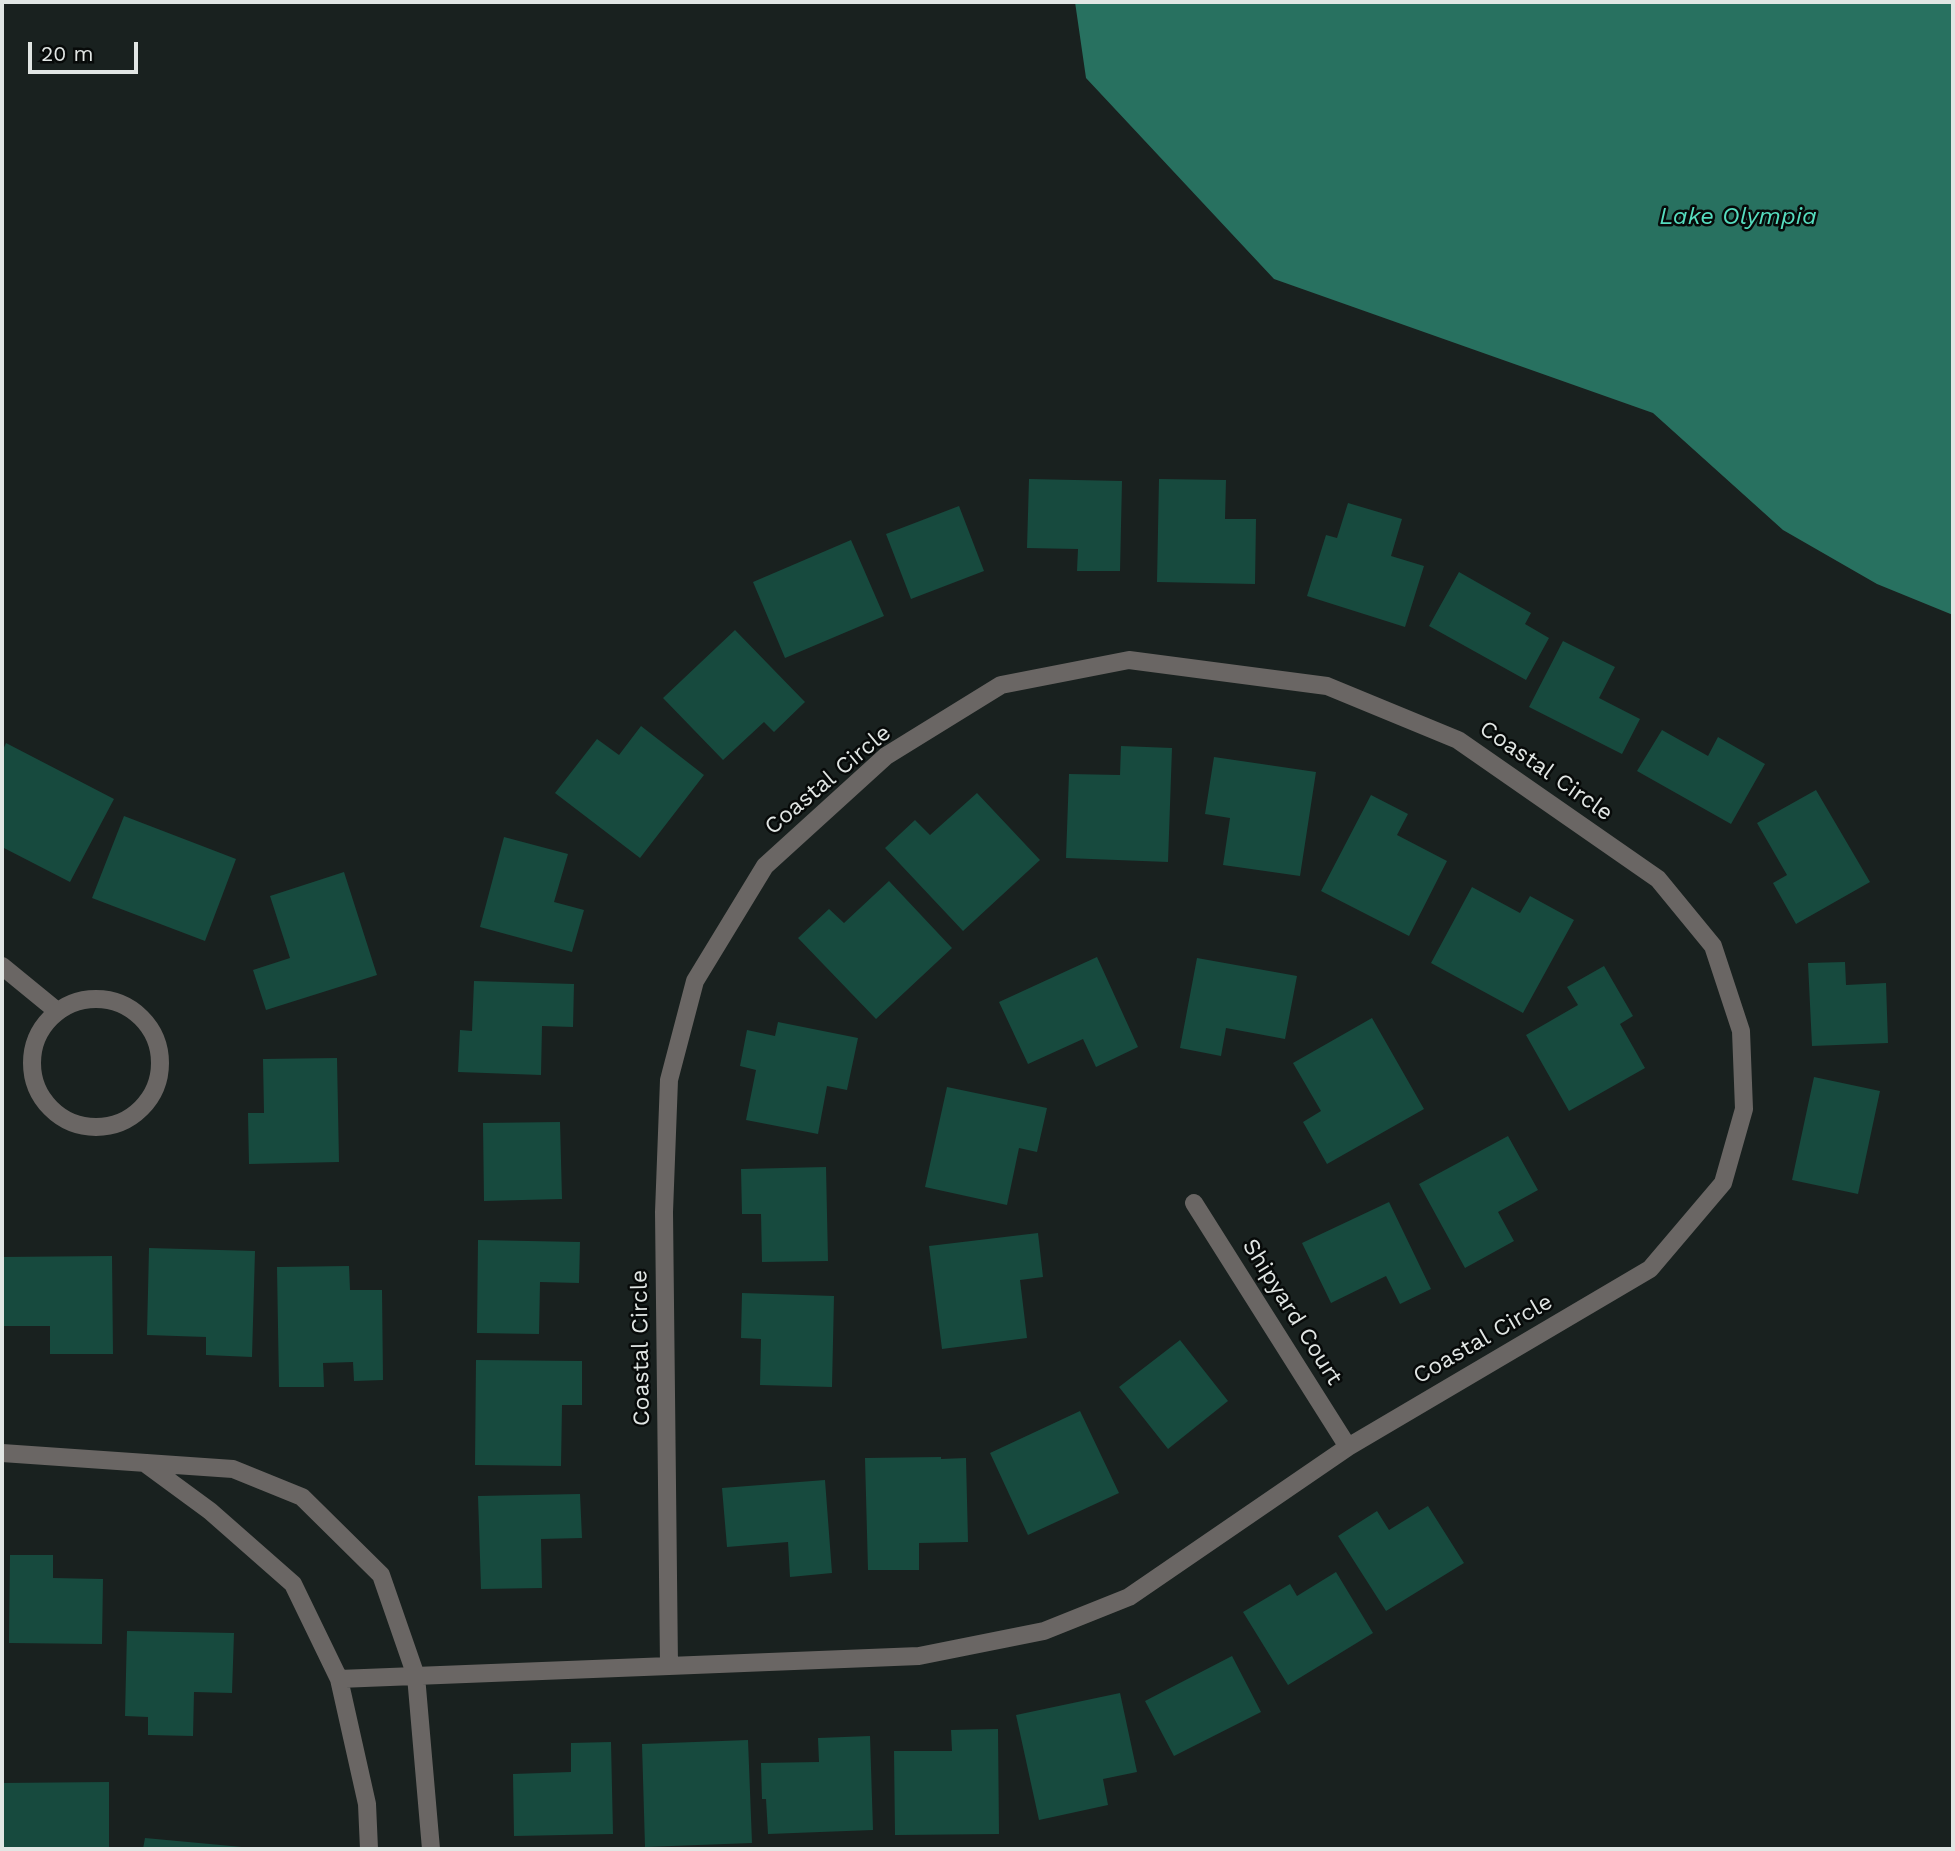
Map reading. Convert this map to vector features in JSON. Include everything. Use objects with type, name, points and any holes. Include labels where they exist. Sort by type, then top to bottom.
[{"type":"street","name":"Coastal Circle","points":[[339,1679],[669,1666],[919,1656],[1044,1631],[1129,1597],[1348,1447],[1650,1269],[1723,1182],[1744,1110],[1741,1031],[1713,946],[1658,879],[1458,740],[1327,686],[1129,660],[1001,685],[886,756],[765,866],[695,981],[669,1080],[664,1212],[669,1666]]},
{"type":"street","points":[[2,965],[57,1012]]},
{"type":"street","points":[[105,999],[128,1007],[148,1023],[159,1046],[161,1070],[153,1094],[136,1114],[114,1125],[89,1126],[64,1119],[45,1102],[34,1080],[32,1055],[40,1030],[57,1012],[79,1000],[105,999]]},
{"type":"street","name":"Shipyard Court","points":[[1194,1203],[1348,1447]]},
{"type":"street","points":[[2,1452],[146,1465],[233,1469],[302,1497],[380,1575],[416,1676],[431,1849]]},
{"type":"street","points":[[146,1465],[210,1511],[293,1584],[339,1679],[367,1804],[369,1849]]},
{"type":"water","name":"Lake Olympia","points":[[1075,2],[1953,2],[1953,615],[1877,584],[1783,530],[1653,413],[1274,279],[1086,78]]},
{"type":"building","points":[[1029,479],[1122,481],[1120,571],[1077,571],[1078,549],[1027,548]]},
{"type":"building","points":[[1159,479],[1226,480],[1225,519],[1256,519],[1255,584],[1157,582]]},
{"type":"building","points":[[1348,503],[1402,519],[1391,556],[1424,566],[1405,627],[1307,596],[1326,535],[1337,538]]},
{"type":"building","points":[[959,506],[984,571],[911,599],[886,534]]},
{"type":"building","points":[[851,540],[884,616],[785,658],[753,582]]},
{"type":"building","points":[[1459,572],[1531,613],[1525,624],[1549,638],[1526,680],[1429,626]]},
{"type":"building","points":[[735,630],[805,702],[774,732],[764,722],[723,760],[663,698]]},
{"type":"building","points":[[1563,641],[1615,667],[1599,698],[1640,719],[1622,754],[1529,707]]},
{"type":"building","points":[[641,726],[704,775],[640,858],[555,793],[597,739],[619,755]]},
{"type":"building","points":[[1662,730],[1708,756],[1718,737],[1765,764],[1731,824],[1637,771]]},
{"type":"building","points":[[6,743],[114,799],[70,882],[2,847],[2,752]]},
{"type":"building","points":[[1121,746],[1172,748],[1168,862],[1066,858],[1069,774],[1120,775]]},
{"type":"building","points":[[1214,757],[1316,772],[1300,876],[1223,865],[1230,818],[1205,814]]},
{"type":"building","points":[[1816,790],[1870,882],[1796,924],[1773,883],[1787,875],[1757,823]]},
{"type":"building","points":[[977,793],[1040,860],[963,931],[885,848],[915,820],[930,835]]},
{"type":"building","points":[[1371,795],[1408,814],[1397,835],[1447,861],[1409,936],[1321,891]]},
{"type":"building","points":[[124,816],[236,859],[205,941],[92,898]]},
{"type":"building","points":[[504,837],[568,854],[554,902],[584,910],[572,952],[480,927]]},
{"type":"building","points":[[344,872],[377,975],[266,1010],[253,970],[290,958],[270,896]]},
{"type":"building","points":[[889,881],[952,948],[876,1019],[798,938],[829,909],[844,923]]},
{"type":"building","points":[[1472,887],[1520,913],[1530,896],[1574,920],[1523,1013],[1431,963]]},
{"type":"building","points":[[1097,957],[1138,1047],[1096,1067],[1083,1039],[1028,1064],[999,1002]]},
{"type":"building","points":[[1197,958],[1297,976],[1285,1039],[1226,1028],[1221,1056],[1180,1048]]},
{"type":"building","points":[[1845,962],[1846,985],[1886,983],[1888,1043],[1812,1046],[1808,963]]},
{"type":"building","points":[[1604,966],[1633,1016],[1620,1024],[1645,1068],[1569,1111],[1526,1035],[1578,1005],[1567,987]]},
{"type":"building","points":[[474,981],[574,984],[573,1027],[542,1026],[541,1075],[458,1072],[460,1030],[472,1031]]},
{"type":"building","points":[[1372,1018],[1424,1109],[1327,1164],[1303,1122],[1321,1111],[1293,1063]]},
{"type":"building","points":[[778,1022],[858,1038],[847,1090],[827,1086],[818,1134],[746,1120],[756,1070],[740,1066],[747,1030],[775,1036]]},
{"type":"building","points":[[337,1058],[339,1162],[249,1164],[248,1113],[264,1113],[263,1059]]},
{"type":"building","points":[[1814,1077],[1880,1091],[1858,1194],[1792,1180]]},
{"type":"building","points":[[947,1087],[1047,1108],[1037,1152],[1019,1148],[1007,1205],[925,1187]]},
{"type":"building","points":[[560,1122],[562,1199],[484,1201],[483,1123]]},
{"type":"building","points":[[1508,1136],[1538,1190],[1498,1212],[1514,1241],[1465,1268],[1419,1184]]},
{"type":"building","points":[[826,1167],[828,1261],[762,1262],[761,1214],[742,1214],[741,1169]]},
{"type":"building","points":[[1389,1202],[1431,1289],[1400,1304],[1386,1276],[1331,1303],[1302,1243]]},
{"type":"building","points":[[1038,1233],[1043,1277],[1020,1280],[1027,1338],[942,1349],[929,1246]]},
{"type":"building","points":[[478,1240],[580,1242],[579,1283],[540,1282],[539,1334],[477,1333]]},
{"type":"building","points":[[149,1248],[255,1251],[252,1357],[206,1355],[206,1337],[147,1335]]},
{"type":"building","points":[[112,1256],[113,1354],[50,1354],[50,1326],[2,1326],[2,1257]]},
{"type":"building","points":[[349,1266],[350,1290],[382,1290],[383,1380],[354,1381],[353,1362],[323,1363],[324,1387],[279,1387],[277,1267]]},
{"type":"building","points":[[742,1293],[834,1296],[832,1387],[760,1385],[761,1339],[741,1338]]},
{"type":"building","points":[[1180,1340],[1228,1401],[1168,1449],[1119,1387]]},
{"type":"building","points":[[476,1360],[582,1361],[582,1405],[562,1405],[561,1466],[475,1465]]},
{"type":"building","points":[[1080,1411],[1119,1493],[1028,1535],[990,1453]]},
{"type":"building","points":[[865,1458],[966,1458],[968,1542],[919,1543],[919,1570],[868,1570]]},
{"type":"building","points":[[825,1480],[832,1573],[790,1577],[788,1542],[727,1547],[722,1488]]},
{"type":"building","points":[[580,1494],[582,1538],[541,1539],[542,1588],[481,1589],[478,1496]]},
{"type":"building","points":[[1428,1506],[1464,1563],[1386,1611],[1338,1536],[1377,1511],[1389,1530]]},
{"type":"building","points":[[10,1555],[53,1555],[53,1578],[103,1579],[102,1644],[9,1643]]},
{"type":"building","points":[[1336,1572],[1373,1633],[1288,1685],[1243,1612],[1290,1584],[1297,1596]]},
{"type":"building","points":[[127,1631],[234,1633],[232,1693],[194,1692],[193,1736],[148,1735],[148,1717],[125,1716]]},
{"type":"building","points":[[1232,1656],[1261,1712],[1174,1756],[1145,1701]]},
{"type":"building","points":[[1120,1693],[1137,1772],[1103,1779],[1108,1805],[1039,1820],[1016,1715]]},
{"type":"building","points":[[998,1729],[999,1834],[895,1835],[894,1751],[952,1751],[951,1730]]},
{"type":"building","points":[[870,1736],[873,1830],[768,1834],[766,1799],[762,1799],[761,1763],[819,1762],[818,1738]]},
{"type":"building","points":[[748,1740],[752,1843],[645,1847],[642,1744]]},
{"type":"building","points":[[611,1742],[613,1834],[514,1836],[513,1774],[571,1772],[571,1743]]},
{"type":"building","points":[[109,1782],[109,1849],[2,1849],[2,1783]]},
{"type":"building","points":[[145,1838],[242,1847],[242,1849],[143,1849]]}]
